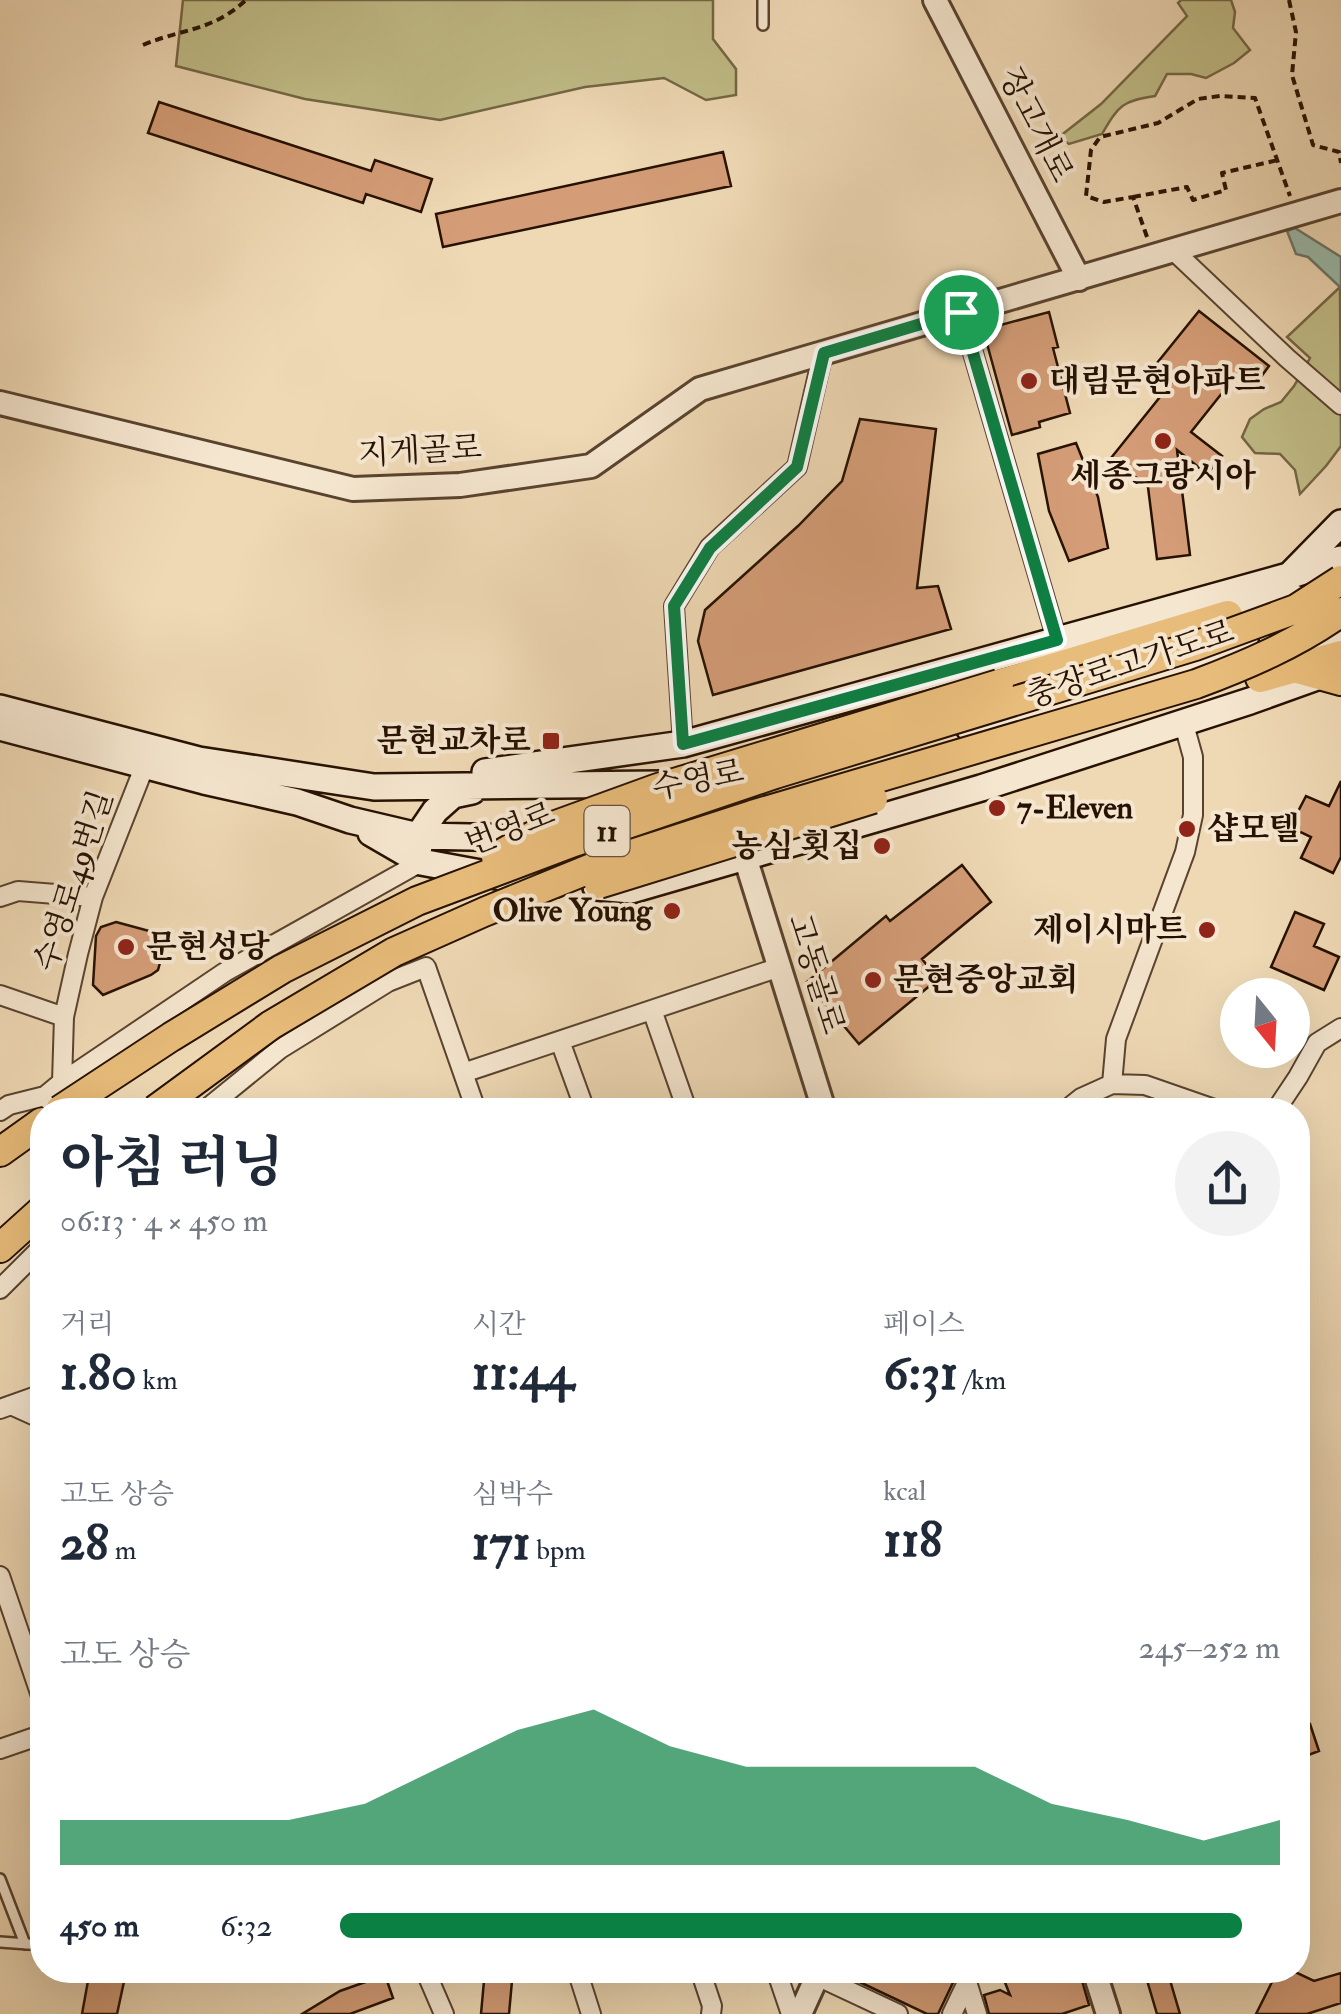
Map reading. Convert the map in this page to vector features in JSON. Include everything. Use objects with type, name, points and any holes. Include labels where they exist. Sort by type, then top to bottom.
[{"type":"highway","name":"충장로고가도로","points":[[1195,646],[1296,609],[1341,583]]},
{"type":"highway","name":"충장로고가도로","points":[[932,763],[1230,672],[1313,632],[1341,612]]},
{"type":"highway","points":[[416,901],[545,829],[658,788],[1228,615]]},
{"type":"highway","name":"번영로","points":[[70,1098],[282,970],[416,901],[774,774],[1195,646]]},
{"type":"highway","points":[[394,952],[1260,678],[1294,668],[1336,669]]},
{"type":"highway","name":"번영로","points":[[171,1098],[271,1025],[394,952],[484,912],[604,863],[932,763]]},
{"type":"highway","name":"번영로","points":[[0,1152],[30,1127]]},
{"type":"highway","points":[[0,1248],[30,1221]]},
{"type":"main road","points":[[1228,615],[1288,576],[1341,523]]},
{"type":"main road","name":"수영로","points":[[350,784],[520,768],[683,744],[1341,559]]},
{"type":"main road","points":[[1228,615],[1341,583]]},
{"type":"main road","name":"수영로","points":[[0,708],[199,760],[374,788],[724,783],[985,724],[1186,666],[1341,597]]},
{"type":"main road","name":"수영로","points":[[419,849],[699,816],[808,790],[1224,666],[1341,640]]},
{"type":"main road","points":[[0,728],[297,802],[419,849],[523,882],[631,890],[980,788],[1250,702],[1336,669]]},
{"type":"main road","points":[[419,849],[435,811],[453,795],[500,786]]},
{"type":"street","name":"장고개로","points":[[935,0],[1079,279]]},
{"type":"street","name":"지게골로","points":[[0,403],[353,489],[460,485],[592,466],[700,389],[1341,201]]},
{"type":"street","points":[[1163,253],[1341,405]]},
{"type":"street","points":[[961,312],[1057,640]]},
{"type":"street","name":"수영로","points":[[683,744],[674,606],[710,548],[797,467],[824,353]]},
{"type":"street","points":[[1112,1084],[1116,1039],[1185,852],[1193,814],[1194,757],[1183,721]]},
{"type":"street","name":"수영로49번길","points":[[62,1082],[64,1017],[93,897],[145,765]]},
{"type":"street","points":[[56,1098],[62,1082],[225,972],[419,849]]},
{"type":"street","name":"고동골로","points":[[745,858],[820,1098]]},
{"type":"street","points":[[0,897],[18,891],[93,897]]},
{"type":"street","points":[[220,1098],[280,1049],[388,982],[426,967],[472,1098]]},
{"type":"street","points":[[464,1073],[780,967]]},
{"type":"street","name":"수영로49번길","points":[[0,995],[64,1017]]},
{"type":"street","points":[[652,1010],[683,1098]]},
{"type":"street","points":[[1284,1098],[1317,1043],[1341,1028]]},
{"type":"street","points":[[560,1041],[580,1098]]},
{"type":"street","points":[[1082,1098],[1112,1084],[1144,1085],[1182,1098]]},
{"type":"street","points":[[3,1106],[30,1108]]},
{"type":"street","points":[[0,1289],[30,1259]]},
{"type":"street","points":[[6,1407],[30,1398]]},
{"type":"street","points":[[6,1407],[30,1415]]},
{"type":"street","points":[[0,1576],[30,1664]]},
{"type":"street","points":[[0,1749],[30,1737]]},
{"type":"street","points":[[431,1983],[444,2014]]},
{"type":"street","points":[[581,1983],[591,2014]]},
{"type":"street","points":[[704,1983],[712,2006],[710,2014]]},
{"type":"street","points":[[780,1983],[791,2014]]},
{"type":"street","points":[[800,2014],[814,1983]]},
{"type":"street","points":[[838,1983],[898,2014]]},
{"type":"street","points":[[952,2014],[967,1983]]},
{"type":"street","points":[[971,1983],[977,2014]]},
{"type":"street","points":[[1098,1983],[1108,2014]]},
{"type":"lane","points":[[763,25],[764,0]]},
{"type":"lane","points":[[0,1879],[25,1944]]},
{"type":"lane","points":[[0,1942],[30,1944]]},
{"type":"path","points":[[143,45],[211,24],[228,16],[246,0]]},
{"type":"path","points":[[1289,0],[1296,32],[1292,75],[1314,144],[1340,151],[1341,163]]},
{"type":"path","points":[[1278,160],[1222,173],[1226,190],[1193,200],[1187,186],[1104,202],[1086,196],[1091,150],[1100,138],[1158,123],[1198,99],[1254,98],[1278,160],[1296,214]]},
{"type":"path","points":[[1133,197],[1163,253]]},
{"type":"shaded area","points":[[183,0],[713,0],[713,39],[736,69],[736,95],[706,100],[664,78],[585,87],[440,120],[305,99],[176,66]]},
{"type":"shaded area","points":[[1231,0],[1235,12],[1233,28],[1250,50],[1206,78],[1167,74],[1155,96],[1123,106],[1102,134],[1069,144],[1059,137],[1101,104],[1187,16],[1178,3]]},
{"type":"shaded area","points":[[1295,228],[1341,257],[1341,288],[1308,257],[1296,254],[1287,231]]},
{"type":"shaded area","points":[[1340,287],[1341,446],[1300,494],[1295,470],[1280,454],[1255,453],[1242,437],[1250,419],[1281,402],[1310,358],[1287,337]]},
{"type":"building","points":[[159,102],[371,171],[375,160],[432,179],[421,212],[366,194],[363,203],[148,133]]},
{"type":"building","points":[[723,152],[731,186],[443,247],[436,214]]},
{"type":"building","name":"세종그랑시아","points":[[1199,311],[1269,366],[1258,381],[1242,368],[1191,432],[1222,456],[1207,474],[1177,450],[1190,555],[1157,559],[1148,487],[1111,458],[1172,382],[1153,368]]},
{"type":"building","name":"대림문현아파트","points":[[1049,312],[1058,347],[1053,348],[1070,413],[1012,435],[986,340],[993,327]]},
{"type":"building","points":[[860,419],[936,429],[917,588],[938,586],[951,629],[713,695],[698,641],[705,610],[842,481]]},
{"type":"building","points":[[1076,443],[1098,497],[1108,548],[1069,561],[1049,511],[1038,454]]},
{"type":"building","points":[[1341,781],[1341,857],[1333,873],[1301,858],[1311,837],[1290,827],[1306,796],[1329,806]]},
{"type":"building","name":"문현중앙교회","points":[[962,865],[991,902],[922,959],[938,979],[859,1044],[807,982],[886,916],[890,921]]},
{"type":"building","points":[[1295,912],[1324,924],[1314,946],[1339,957],[1324,990],[1310,984],[1310,978],[1296,978],[1271,967]]},
{"type":"building","name":"문현성당","points":[[116,922],[153,932],[161,959],[158,970],[151,975],[103,995],[93,985],[96,936],[101,927]]},
{"type":"building","points":[[1310,1724],[1319,1751],[1310,1754]]},
{"type":"building","points":[[1341,1973],[1341,2003],[1307,2014],[1256,2014],[1272,1983],[1310,1983],[1310,1979]]},
{"type":"building","points":[[88,1983],[124,1983],[117,2014],[82,2014]]},
{"type":"building","points":[[362,1983],[388,1983],[393,1998],[350,2014],[302,2014],[340,1991]]},
{"type":"building","points":[[484,1983],[512,1983],[509,2014],[481,2014]]},
{"type":"building","points":[[862,1983],[953,1983],[938,2014],[927,2014]]},
{"type":"building","points":[[1005,1983],[1083,1983],[1089,2005],[1062,2014],[989,2014],[984,1995],[1000,1990],[1010,1995]]},
{"type":"building","points":[[1148,1983],[1171,1983],[1180,2014],[1157,2014]]},
{"type":"place","name":"대림문현아파트","points":[[1029,381]]},
{"type":"place","name":"세종그랑시아","points":[[1163,441]]},
{"type":"place","name":"문현교차로","points":[[551,741]]},
{"type":"place","name":"7-Eleven","points":[[997,808]]},
{"type":"place","name":"샵모텔","points":[[1187,829]]},
{"type":"place","name":"농심 횟집","points":[[882,846]]},
{"type":"place","name":"Olive Young","points":[[672,911]]},
{"type":"place","name":"제이시마트","points":[[1207,930]]},
{"type":"place","name":"문현성당","points":[[126,947]]},
{"type":"place","name":"문현중앙교회","points":[[873,980]]},
{"type":"route","points":[[961,312],[1057,640],[683,744],[674,606],[710,548],[797,467],[824,353],[961,312]]}]
